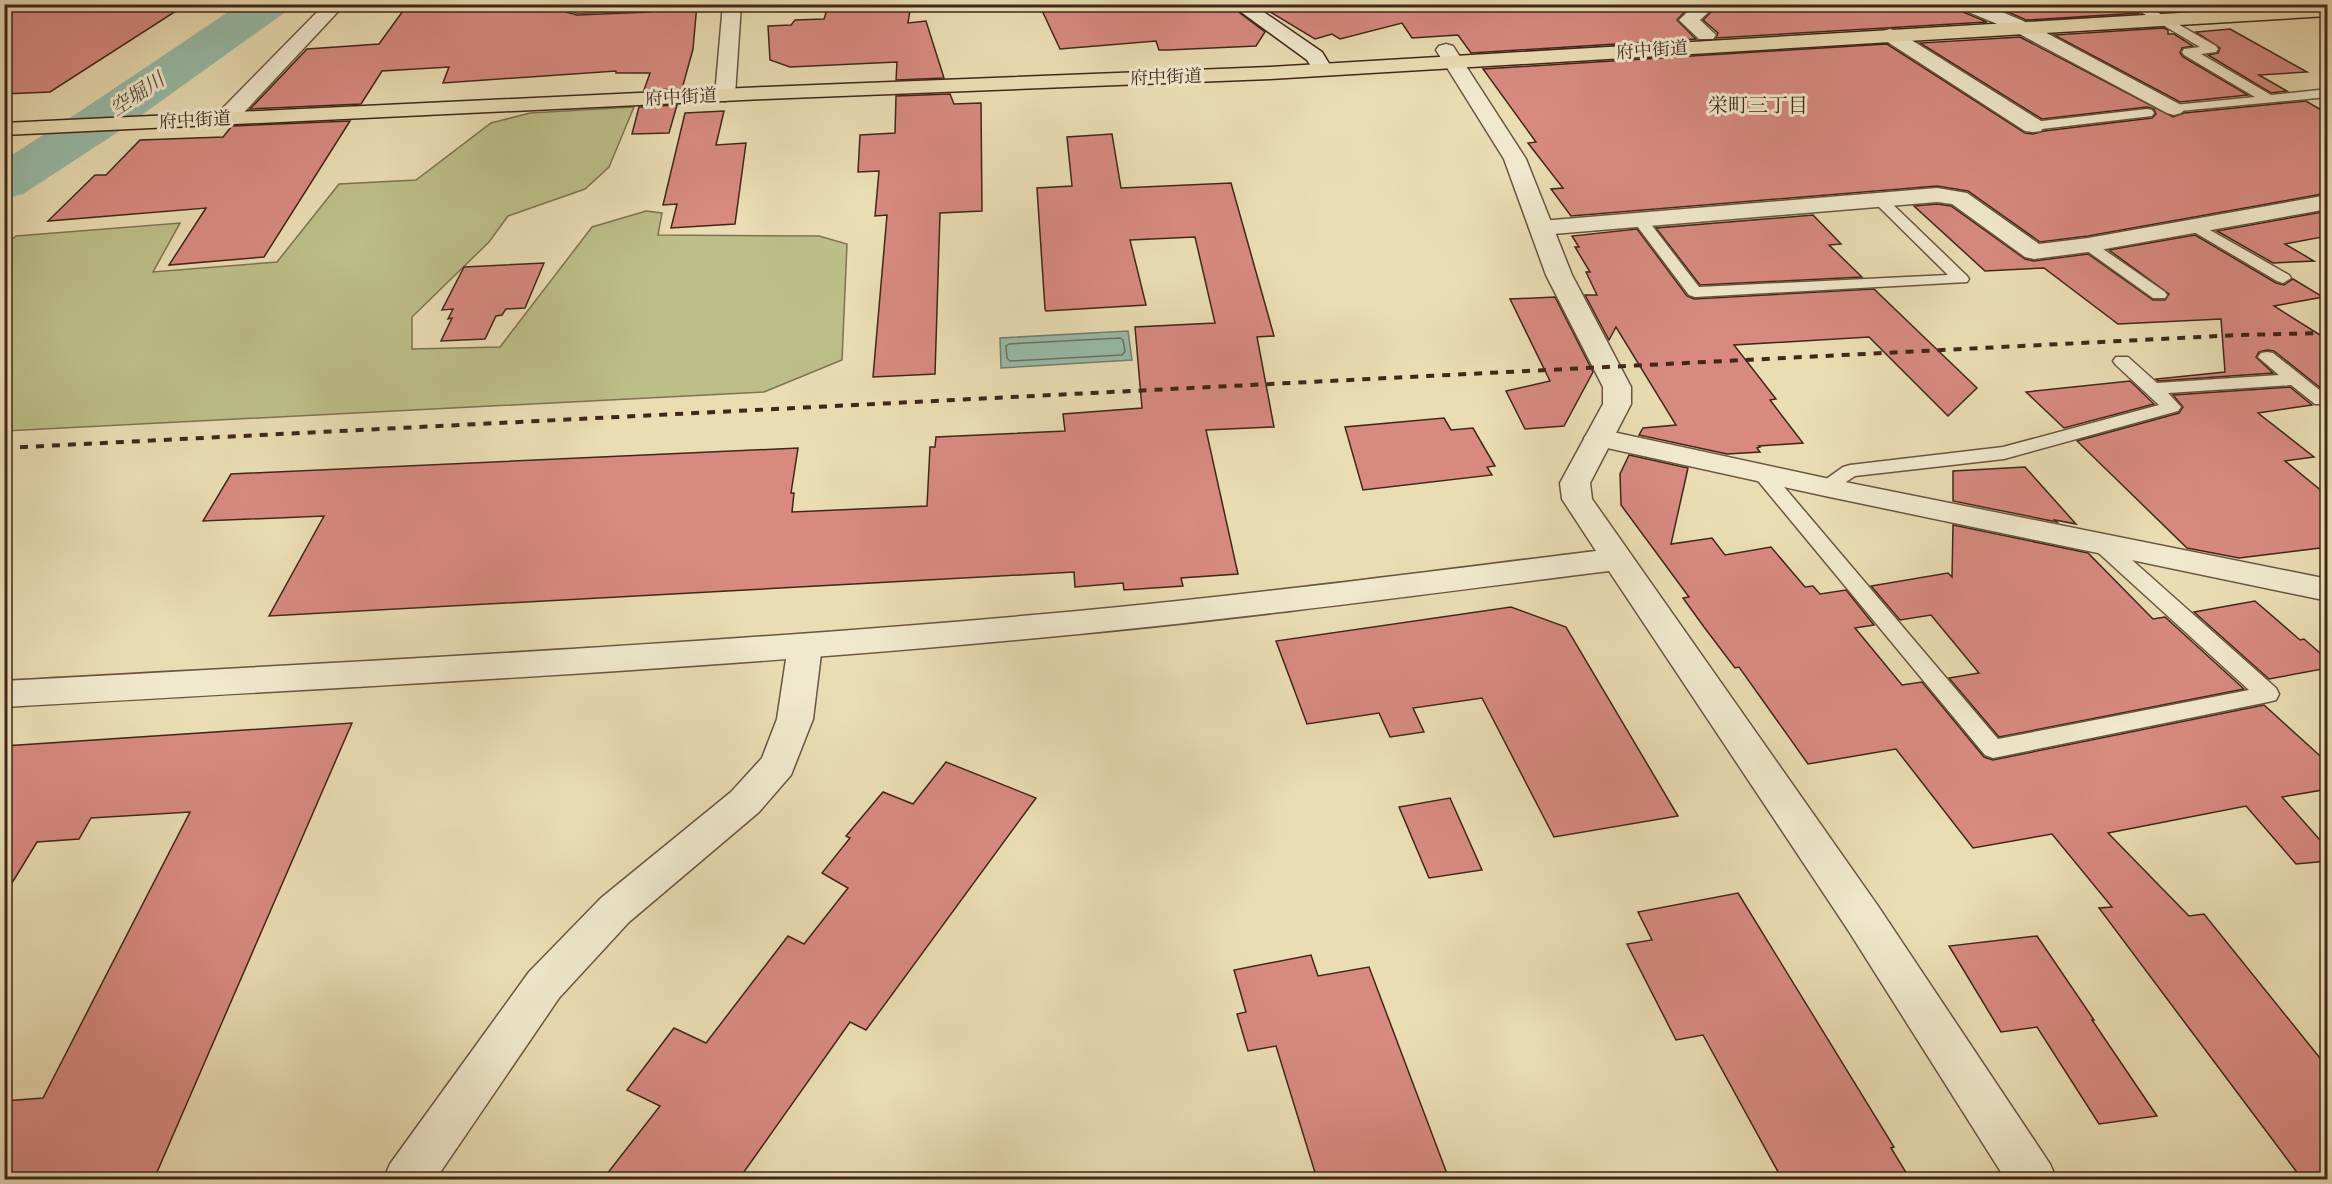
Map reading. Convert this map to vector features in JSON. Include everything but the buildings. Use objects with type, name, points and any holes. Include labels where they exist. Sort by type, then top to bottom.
[{"type":"main road","name":"府中街道","points":[[1451,56],[1706,35],[2225,4]]},
{"type":"main road","name":"府中街道","points":[[8,124],[142,123],[232,111],[1319,63],[1890,35],[2328,10]]},
{"type":"main road","name":"府中街道","points":[[8,124],[40,112],[163,108],[232,111]]},
{"type":"street","points":[[232,111],[336,4]]},
{"type":"street","points":[[726,88],[732,4]]},
{"type":"street","points":[[1239,4],[1319,63]]},
{"type":"street","points":[[1706,35],[1688,20],[1708,4]]},
{"type":"street","points":[[1966,4],[1994,18],[2021,27],[2174,109]]},
{"type":"street","points":[[1890,35],[2033,126]]},
{"type":"street","points":[[1451,56],[1515,159],[1559,275],[1617,387],[1617,404],[1575,483],[1578,499],[1863,918],[2033,1179]]},
{"type":"street","points":[[2147,112],[2174,109]]},
{"type":"street","points":[[1540,228],[1641,222],[1937,195],[1959,198],[2034,252],[2088,245],[2291,208],[2323,213]]},
{"type":"street","points":[[1599,438],[1825,487],[2098,541],[2328,590]]},
{"type":"street","points":[[4,694],[805,646],[1203,610],[1618,558]]},
{"type":"street","points":[[408,1179],[544,985],[615,910],[745,802],[778,765],[795,719],[805,646]]},
{"type":"lane","points":[[579,4],[577,9],[650,6]]},
{"type":"lane","points":[[2145,9],[2212,49],[2188,52],[2268,99]]},
{"type":"lane","points":[[2174,109],[2328,93]]},
{"type":"lane","points":[[2033,126],[2147,112]]},
{"type":"lane","points":[[1641,222],[1695,292],[1961,279],[1880,200]]},
{"type":"lane","points":[[2194,225],[2283,278]]},
{"type":"lane","points":[[2088,245],[2158,295]]},
{"type":"lane","points":[[2267,357],[2321,400]]},
{"type":"lane","points":[[1825,487],[1850,471],[2004,453],[2172,407],[2122,361]]},
{"type":"lane","points":[[2153,389],[2295,379]]},
{"type":"lane","points":[[1761,472],[1993,749],[2268,694],[2098,541]]},
{"type":"green space","points":[[634,107],[609,167],[585,189],[508,216],[489,242],[412,317],[412,349],[500,347],[592,227],[646,211],[662,213],[658,235],[819,236],[847,244],[842,360],[764,392],[5,431],[5,245],[16,236],[180,223],[153,272],[277,262],[339,184],[416,180],[491,123],[530,113]]},
{"type":"water","points":[[1128,331],[1132,360],[1001,368],[1000,338]]},
{"type":"waterway","name":"空堀川","points":[[4,183],[100,121],[269,4]]},
{"type":"railway","points":[[4,448],[2239,335],[2328,333]]},
{"type":"district","name":"栄町三丁目","points":[[1758,105]]}]
